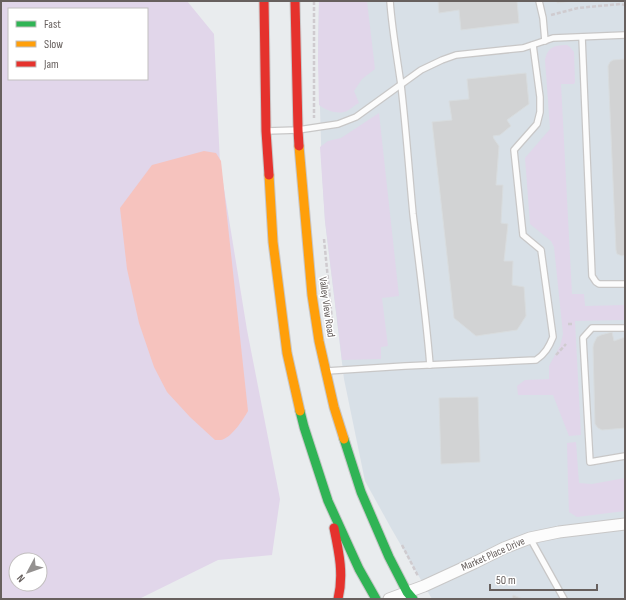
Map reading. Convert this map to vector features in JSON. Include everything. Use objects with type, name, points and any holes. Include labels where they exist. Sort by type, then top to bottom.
[{"type":"main road","points":[[264,1],[266,131],[273,242],[287,353],[304,427],[328,501],[349,547],[376,599]]},
{"type":"main road","name":"Valley View Road","points":[[295,1],[298,130],[312,295],[319,342],[325,371],[344,441],[362,492],[389,557],[410,595]]},
{"type":"main road","points":[[328,501],[341,571],[341,586],[338,599]]},
{"type":"street","name":"Market Place Drive","points":[[389,599],[410,595],[424,586],[504,548],[530,538],[559,532],[625,524]]},
{"type":"lane","points":[[390,1],[428,334],[430,365]]},
{"type":"lane","points":[[538,1],[543,18],[545,41]]},
{"type":"lane","points":[[266,131],[298,130],[338,124],[356,117],[422,70],[456,55],[522,48],[553,38],[625,35]]},
{"type":"lane","points":[[582,37],[592,276],[599,284],[625,284]]},
{"type":"lane","points":[[325,371],[536,360],[543,355],[549,347],[553,337],[540,250],[523,235],[514,150],[537,124],[540,112],[540,97],[532,45]]},
{"type":"lane","points":[[625,328],[592,328],[583,338],[590,462],[625,456]]},
{"type":"lane","points":[[530,538],[564,599]]},
{"type":"path","points":[[314,1],[315,127]]},
{"type":"path","points":[[543,18],[578,8],[620,4],[625,5]]},
{"type":"path","points":[[323,234],[333,323]]},
{"type":"path","points":[[568,324],[574,324]]},
{"type":"path","points":[[555,356],[566,344]]},
{"type":"path","points":[[399,541],[424,586]]},
{"type":"shaded area","points":[[1,1],[187,1],[214,34],[220,164],[247,330],[280,499],[272,555],[218,560],[139,599],[1,599]]},
{"type":"shaded area","points":[[319,1],[625,1],[625,599],[432,599],[365,481],[344,379],[325,221],[318,43]]},
{"type":"shaded area","points":[[319,1],[367,1],[375,69],[362,79],[354,91],[359,103],[344,112],[331,111],[319,105]]},
{"type":"shaded area","points":[[564,45],[570,47],[574,52],[575,82],[574,84],[561,84],[572,294],[584,294],[585,306],[625,305],[625,320],[575,321],[581,435],[569,436],[553,395],[518,395],[517,386],[525,380],[549,379],[549,366],[560,346],[563,334],[554,247],[551,241],[530,224],[525,158],[550,129],[545,60],[551,48]]},
{"type":"shaded area","points":[[379,113],[399,296],[382,298],[388,346],[381,347],[381,359],[342,360],[325,221],[320,147],[328,141],[341,138]]},
{"type":"shaded area","points":[[204,151],[216,153],[221,161],[248,411],[233,432],[225,439],[221,440],[215,440],[190,417],[167,392],[154,367],[139,323],[127,269],[120,208],[152,165]]},
{"type":"shaded area","points":[[576,442],[579,483],[592,484],[625,478],[625,511],[577,517],[569,512],[567,443]]},
{"type":"building","points":[[438,1],[517,1],[519,23],[461,30],[459,10],[439,13]]},
{"type":"building","points":[[557,1],[572,1],[557,3]]},
{"type":"building","points":[[625,59],[625,255],[622,256],[617,254],[616,250],[608,66],[613,60]]},
{"type":"building","points":[[526,73],[529,104],[507,120],[511,126],[500,135],[493,136],[499,146],[496,185],[503,185],[501,223],[508,224],[504,261],[513,261],[512,285],[524,287],[526,316],[517,330],[476,336],[454,318],[432,122],[452,120],[449,101],[469,99],[467,79]]},
{"type":"building","points":[[612,332],[614,341],[625,337],[625,428],[602,430],[595,424],[593,347],[597,337]]},
{"type":"building","points":[[478,397],[480,462],[441,464],[439,398]]},
{"type":"building","points":[[513,595],[523,599],[512,599]]},
{"type":"traffic: fast","points":[[300,411],[328,501],[359,569],[376,599]]},
{"type":"traffic: fast","points":[[344,439],[361,492],[389,557],[407,592],[413,599]]},
{"type":"traffic: slow","points":[[299,146],[312,295],[319,341],[334,407],[344,439]]},
{"type":"traffic: slow","points":[[269,175],[273,242],[287,353],[300,411]]},
{"type":"traffic: jam","points":[[264,1],[266,131],[269,175]]},
{"type":"traffic: jam","points":[[295,1],[299,146]]},
{"type":"traffic: jam","points":[[334,528],[341,572],[338,599]]}]
